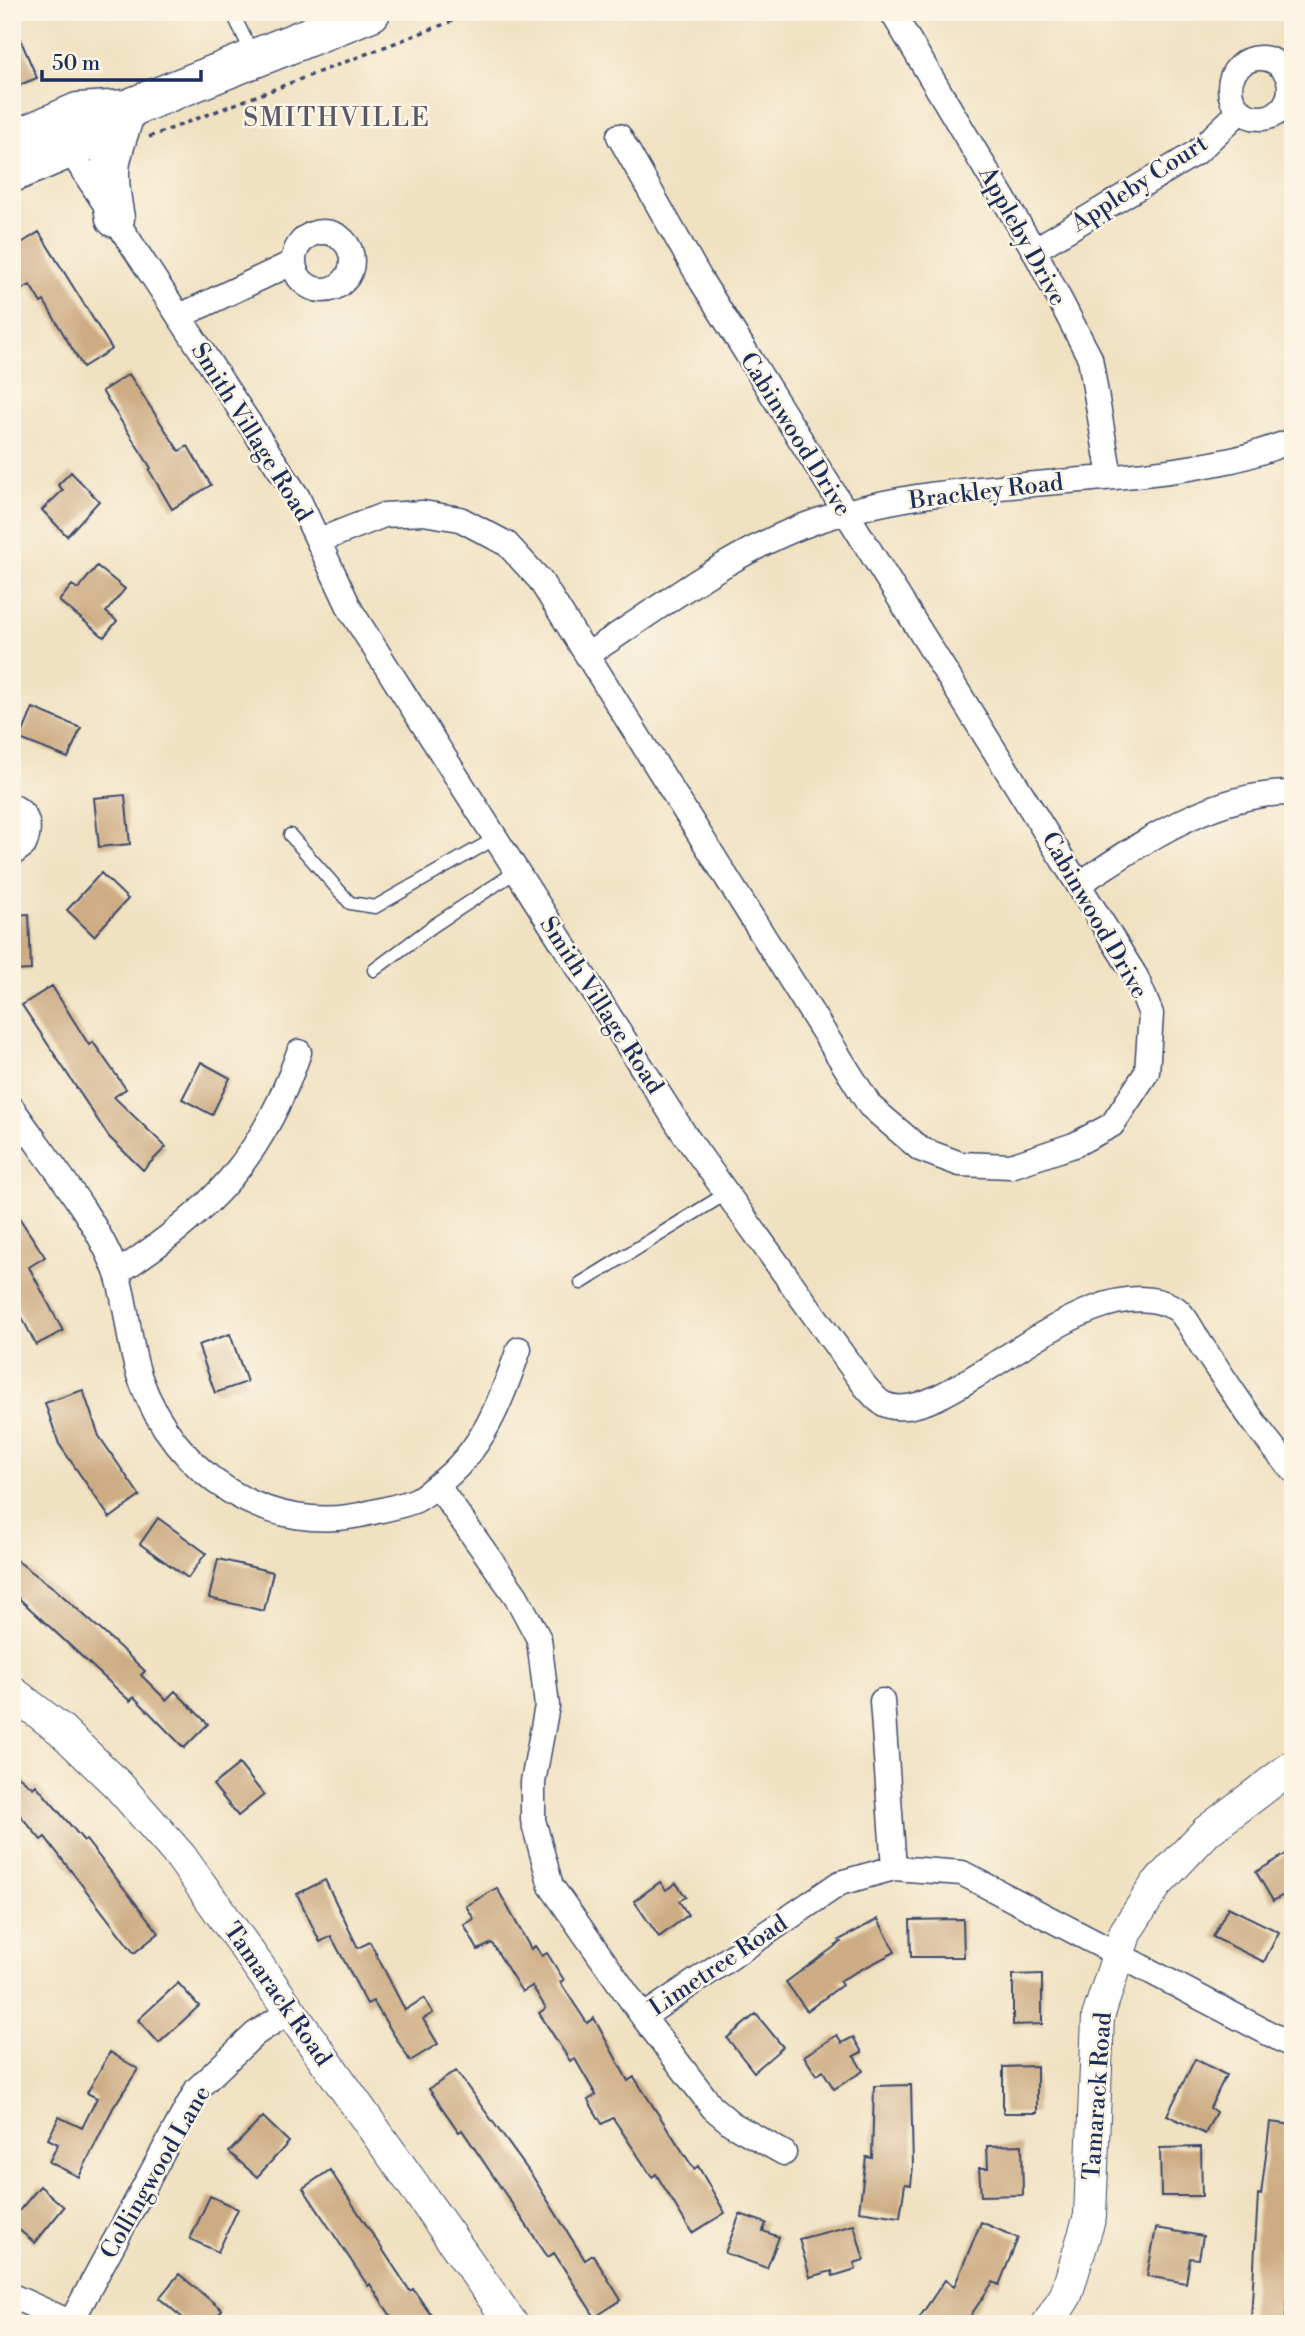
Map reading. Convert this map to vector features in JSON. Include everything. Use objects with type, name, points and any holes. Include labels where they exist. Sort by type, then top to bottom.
[{"type":"main road","points":[[12,141],[78,112],[127,109],[371,12]]},
{"type":"main road","points":[[115,218],[107,177],[110,157],[127,109]]},
{"type":"main road","points":[[12,173],[88,141],[127,109]]},
{"type":"street","name":"Appleby Drive","points":[[892,12],[1034,250],[1090,358],[1110,477]]},
{"type":"street","name":"Appleby Court","points":[[1034,250],[1197,152],[1240,110]]},
{"type":"street","name":"Cabinwood Drive","points":[[318,541],[384,515],[423,513],[460,519],[508,544],[540,580],[870,1106],[920,1149],[960,1164],[1011,1166],[1074,1146],[1112,1125],[1130,1103],[1147,1072],[1151,1014],[1136,976],[702,282],[619,136]]},
{"type":"street","name":"Smith Village Road","points":[[69,149],[297,496],[351,611],[685,1135],[865,1386],[884,1404],[908,1407],[967,1382],[1055,1326],[1107,1303],[1141,1298],[1176,1308],[1248,1413],[1293,1470]]},
{"type":"street","points":[[180,316],[294,262]]},
{"type":"street","name":"Brackley Road","points":[[587,655],[734,559],[816,522],[943,492],[1110,477],[1232,460],[1293,441]]},
{"type":"street","points":[[1080,883],[1174,824],[1231,802],[1293,793]]},
{"type":"street","points":[[12,806],[25,816],[29,825],[24,845],[12,854]]},
{"type":"street","points":[[117,1273],[169,1239],[225,1188],[284,1097],[299,1052]]},
{"type":"street","points":[[12,1108],[81,1206],[117,1273],[140,1377],[166,1432],[198,1470],[242,1499],[300,1517],[358,1516],[416,1501],[458,1469],[495,1415],[519,1349]]},
{"type":"street","name":"Limetree Road","points":[[437,1485],[516,1596],[540,1639],[547,1706],[533,1782],[533,1820],[540,1851],[551,1886],[643,2017],[840,1883],[894,1868],[962,1873],[1293,2046]]},
{"type":"street","name":"Tamarack Road","points":[[12,1692],[60,1729],[118,1785],[181,1857],[512,2324]]},
{"type":"street","points":[[881,1701],[894,1868]]},
{"type":"street","name":"Tamarack Road","points":[[1048,2324],[1066,2295],[1090,2216],[1098,2017],[1126,1931],[1164,1876],[1207,1830],[1293,1766]]},
{"type":"street","name":"Collingwood Lane","points":[[72,2323],[197,2089],[255,2034],[290,2011]]},
{"type":"street","points":[[643,2017],[713,2108],[732,2124],[784,2152]]},
{"type":"street","points":[[12,2296],[72,2323]]},
{"type":"lane","points":[[232,12],[255,59]]},
{"type":"lane","points":[[290,835],[350,903],[375,907],[496,838]]},
{"type":"lane","points":[[374,970],[433,926],[517,871]]},
{"type":"lane","points":[[581,1283],[727,1193]]},
{"type":"path","points":[[110,157],[141,140],[476,12]]},
{"type":"building","points":[[12,20],[37,78],[12,88]]},
{"type":"building","points":[[39,232],[112,349],[83,367],[44,301],[41,303],[30,285],[18,292],[12,282],[12,249]]},
{"type":"building","points":[[129,374],[179,451],[188,446],[211,485],[172,509],[149,470],[151,468],[102,391]]},
{"type":"building","points":[[71,472],[99,501],[67,536],[42,510],[63,490],[58,485]]},
{"type":"building","points":[[97,566],[125,589],[106,612],[117,621],[104,637],[59,601],[72,585],[78,589]]},
{"type":"building","points":[[33,708],[81,728],[68,758],[20,739]]},
{"type":"building","points":[[125,795],[130,844],[99,847],[94,798]]},
{"type":"building","points":[[101,873],[128,899],[94,936],[67,910]]},
{"type":"building","points":[[29,914],[31,970],[12,971],[12,915]]},
{"type":"building","points":[[52,986],[89,1045],[93,1042],[126,1089],[114,1097],[166,1147],[143,1170],[109,1137],[22,1005]]},
{"type":"building","points":[[201,1062],[230,1078],[212,1115],[182,1099]]},
{"type":"building","points":[[12,1207],[45,1257],[29,1267],[63,1331],[36,1345],[12,1298]]},
{"type":"building","points":[[230,1334],[247,1382],[215,1393],[198,1345]]},
{"type":"building","points":[[83,1390],[99,1436],[140,1496],[110,1518],[59,1444],[45,1403]]},
{"type":"building","points":[[158,1518],[206,1553],[188,1578],[140,1544]]},
{"type":"building","points":[[12,1557],[55,1589],[113,1641],[145,1671],[141,1675],[166,1700],[175,1691],[208,1724],[184,1748],[134,1697],[130,1701],[12,1592]]},
{"type":"building","points":[[218,1559],[273,1572],[264,1611],[209,1598]]},
{"type":"building","points":[[239,1764],[264,1795],[238,1816],[213,1785]]},
{"type":"building","points":[[12,1771],[33,1788],[36,1785],[84,1841],[86,1840],[159,1933],[134,1953],[45,1837],[41,1840],[12,1806]]},
{"type":"building","points":[[1293,1850],[1293,1889],[1273,1901],[1256,1872]]},
{"type":"building","points":[[325,1880],[358,1948],[370,1942],[405,2010],[424,1998],[433,2013],[423,2019],[438,2044],[410,2061],[373,2001],[367,2004],[331,1936],[320,1942],[297,1894]]},
{"type":"building","points":[[660,1882],[666,1890],[676,1883],[686,1897],[679,1901],[688,1915],[659,1937],[634,1901]]},
{"type":"building","points":[[497,1888],[531,1949],[535,1946],[542,1956],[547,1953],[564,1980],[560,1982],[587,2023],[594,2018],[628,2081],[634,2077],[694,2169],[698,2166],[725,2213],[692,2233],[656,2174],[652,2177],[613,2118],[602,2124],[588,2100],[596,2095],[575,2059],[570,2061],[539,2013],[546,2008],[532,1986],[522,1992],[492,1943],[478,1950],[464,1925],[474,1919],[466,1906]]},
{"type":"building","points":[[1228,1907],[1279,1932],[1264,1962],[1213,1937]]},
{"type":"building","points":[[878,1919],[895,1952],[839,1981],[842,1985],[807,2011],[786,1982],[841,1942],[839,1940]]},
{"type":"building","points":[[963,1919],[964,1957],[911,1957],[910,1920]]},
{"type":"building","points":[[1042,1974],[1042,2024],[1013,2025],[1013,1975]]},
{"type":"building","points":[[178,1983],[199,2006],[159,2043],[138,2020]]},
{"type":"building","points":[[756,2014],[783,2047],[754,2072],[727,2038]]},
{"type":"building","points":[[837,2035],[842,2043],[853,2037],[862,2052],[854,2056],[863,2071],[834,2089],[823,2071],[816,2075],[804,2056]]},
{"type":"building","points":[[110,2052],[138,2069],[113,2108],[79,2177],[49,2162],[58,2144],[48,2139],[59,2117],[82,2128],[97,2098],[87,2093]]},
{"type":"building","points":[[1195,2059],[1226,2075],[1210,2108],[1216,2112],[1205,2134],[1167,2115]]},
{"type":"building","points":[[1037,2066],[1037,2113],[1003,2113],[1003,2067]]},
{"type":"building","points":[[456,2071],[533,2177],[585,2260],[593,2255],[621,2300],[595,2317],[554,2253],[548,2257],[462,2130],[459,2132],[429,2089]]},
{"type":"building","points":[[911,2085],[913,2166],[911,2185],[905,2184],[900,2217],[859,2211],[866,2157],[872,2158],[874,2086]]},
{"type":"building","points":[[263,2117],[289,2142],[257,2177],[229,2152]]},
{"type":"building","points":[[1270,2122],[1293,2125],[1293,2247],[1285,2323],[1251,2320],[1258,2194],[1261,2195]]},
{"type":"building","points":[[1022,2145],[1023,2195],[981,2196],[979,2168],[988,2168],[987,2146]]},
{"type":"building","points":[[1201,2147],[1202,2196],[1161,2196],[1160,2148]]},
{"type":"building","points":[[330,2170],[410,2291],[413,2289],[437,2324],[396,2324],[370,2284],[368,2286],[303,2188]]},
{"type":"building","points":[[40,2186],[64,2207],[35,2243],[12,2224],[12,2219]]},
{"type":"building","points":[[210,2196],[238,2209],[218,2252],[190,2239]]},
{"type":"building","points":[[740,2214],[766,2223],[763,2231],[779,2237],[767,2268],[725,2253]]},
{"type":"building","points":[[981,2222],[1018,2238],[999,2285],[993,2282],[965,2324],[915,2324],[945,2280],[954,2287]]},
{"type":"building","points":[[854,2225],[864,2260],[854,2263],[856,2269],[833,2276],[832,2271],[810,2277],[799,2239]]},
{"type":"building","points":[[1156,2228],[1203,2236],[1199,2259],[1190,2258],[1186,2283],[1147,2276]]},
{"type":"building","points":[[179,2274],[222,2310],[211,2324],[190,2324],[159,2298]]},
{"type":"district","name":"SMITHVILLE","points":[[337,117]]}]
